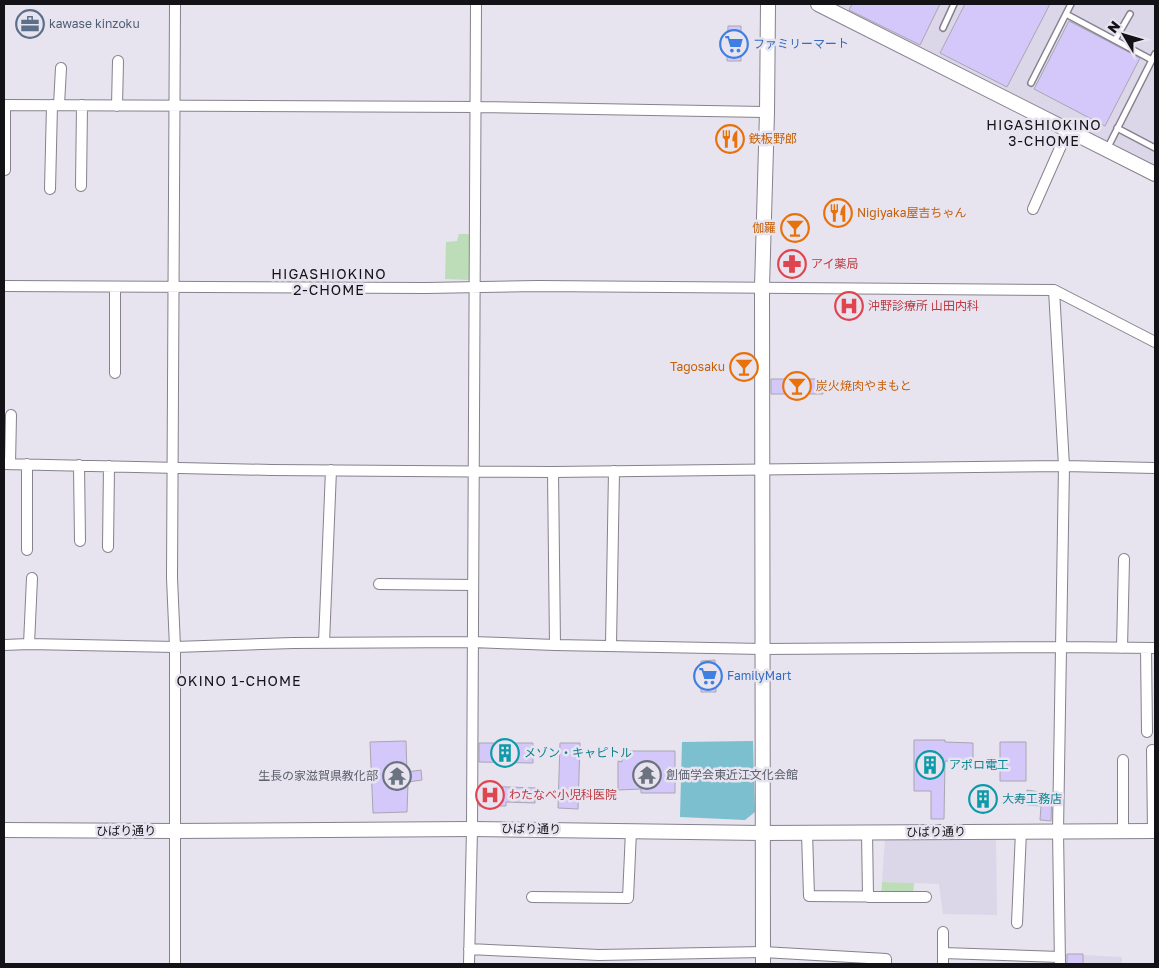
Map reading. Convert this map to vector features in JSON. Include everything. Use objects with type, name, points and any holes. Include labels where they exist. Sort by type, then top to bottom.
[{"type":"street","points":[[175,4],[172,578],[175,964]]},
{"type":"street","points":[[469,964],[472,828],[476,4]]},
{"type":"street","points":[[763,958],[761,833],[763,649],[762,287],[768,4]]},
{"type":"street","points":[[818,4],[1155,174]]},
{"type":"street","points":[[118,61],[118,106]]},
{"type":"street","points":[[50,189],[56,105],[61,68]]},
{"type":"street","points":[[5,170],[4,105],[477,107],[767,112]]},
{"type":"street","points":[[81,186],[82,105]]},
{"type":"street","points":[[1033,209],[1068,130]]},
{"type":"street","points":[[4,286],[115,288],[762,287],[1054,290],[1155,342]]},
{"type":"street","points":[[115,288],[115,373]]},
{"type":"street","points":[[943,932],[943,959],[1060,961],[1058,831],[1064,466],[1054,290]]},
{"type":"street","points":[[11,415],[7,464],[173,468],[553,472],[1064,466],[1155,468]]},
{"type":"street","points":[[27,464],[27,550]]},
{"type":"street","points":[[79,465],[80,541]]},
{"type":"street","points":[[108,547],[109,466]]},
{"type":"street","points":[[324,643],[331,470]]},
{"type":"street","points":[[610,645],[614,471]]},
{"type":"street","points":[[553,472],[555,645]]},
{"type":"street","points":[[1122,648],[1124,559]]},
{"type":"street","points":[[29,644],[32,578]]},
{"type":"street","points":[[379,584],[473,586]]},
{"type":"street","points":[[4,645],[174,647],[472,642],[763,649],[1151,648],[1147,732]]},
{"type":"street","points":[[1152,750],[1154,831]]},
{"type":"street","points":[[1123,760],[1123,832]]},
{"type":"street","name":"ひばり通り","points":[[4,830],[174,831],[472,828],[761,833],[1154,831]]},
{"type":"street","points":[[532,897],[628,898],[631,831]]},
{"type":"street","points":[[1017,923],[1021,831]]},
{"type":"street","points":[[867,832],[868,897]]},
{"type":"street","points":[[807,833],[809,896],[926,897]]},
{"type":"street","points":[[469,949],[599,959],[886,959],[886,964]]},
{"type":"lane","points":[[943,28],[954,4]]},
{"type":"lane","points":[[1031,83],[1072,4]]},
{"type":"lane","points":[[1066,14],[1152,60]]},
{"type":"lane","points":[[1115,40],[1130,14]]},
{"type":"lane","points":[[1107,150],[1155,54]]},
{"type":"lane","points":[[1118,128],[1155,148]]},
{"type":"shaded area","points":[[832,4],[1155,4],[1155,167]]},
{"type":"shaded area","points":[[996,838],[997,915],[943,914],[939,884],[882,882],[885,839]]},
{"type":"shaded area","points":[[1065,954],[1122,957],[1122,964],[1065,964]]},
{"type":"green space","points":[[459,234],[470,234],[469,280],[445,279],[446,242],[457,241]]},
{"type":"green space","points":[[882,882],[914,883],[913,894],[881,896]]},
{"type":"water","points":[[753,741],[755,812],[745,820],[680,817],[682,742]]},
{"type":"building","points":[[852,4],[940,4],[920,45],[849,10]]},
{"type":"building","points":[[965,4],[1050,4],[1007,87],[940,53]]},
{"type":"building","points":[[1069,21],[1140,58],[1105,126],[1034,89]]},
{"type":"building","name":"ファミリーマート","points":[[728,26],[741,26],[741,61],[727,61]]},
{"type":"building","name":"炭火焼肉やまもと","points":[[771,379],[823,379],[823,394],[771,394]]},
{"type":"building","name":"FamilyMart","points":[[715,660],[716,692],[701,692],[701,661]]},
{"type":"building","name":"アポロ電工","points":[[914,740],[945,740],[945,742],[973,743],[973,761],[945,761],[944,819],[931,819],[931,791],[914,791]]},
{"type":"building","name":"生長の家滋賀県教化部","points":[[406,741],[407,772],[421,770],[422,780],[408,782],[407,812],[373,813],[370,742]]},
{"type":"building","points":[[1000,742],[1026,742],[1026,781],[1000,781]]},
{"type":"building","name":"メゾン・キャピトル","points":[[479,743],[533,743],[533,763],[479,762]]},
{"type":"building","points":[[560,743],[580,743],[578,809],[558,808]]},
{"type":"building","name":"創価学会東近江文化会館","points":[[623,751],[675,751],[675,793],[641,793],[641,789],[618,790],[618,761],[622,762]]},
{"type":"building","points":[[479,786],[536,788],[535,803],[506,802],[506,806],[479,806]]},
{"type":"building","name":"大寿工務店","points":[[974,789],[993,789],[993,809],[973,808]]},
{"type":"building","points":[[1027,790],[1052,794],[1051,821],[1040,820],[1041,806],[1027,805]]},
{"type":"building","points":[[1067,954],[1083,954],[1083,964],[1067,964]]},
{"type":"place","name":"kawase kinzoku","points":[[30,24]]},
{"type":"place","name":"ファミリーマート","points":[[734,44]]},
{"type":"place","name":"鉄板野郎","points":[[730,139]]},
{"type":"place","name":"Nigiyaka屋吉ちゃん","points":[[838,213]]},
{"type":"place","name":"伽羅","points":[[795,228]]},
{"type":"place","name":"アイ薬局","points":[[792,264]]},
{"type":"place","name":"沖野診療所 山田内科","points":[[849,306]]},
{"type":"place","name":"Tagosaku","points":[[744,367]]},
{"type":"place","name":"炭火焼肉やまもと","points":[[797,386]]},
{"type":"place","name":"FamilyMart","points":[[708,676]]},
{"type":"place","name":"メゾン・キャピトル","points":[[505,753]]},
{"type":"place","name":"アポロ電工","points":[[930,765]]},
{"type":"place","name":"創価学会東近江文化会館","points":[[647,775]]},
{"type":"place","name":"生長の家滋賀県教化部","points":[[397,776]]},
{"type":"place","name":"わたなべ小児科医院","points":[[490,795]]},
{"type":"place","name":"大寿工務店","points":[[983,799]]},
{"type":"district","name":"HIGASHIOKINO 3-CHOME","points":[[1044,134]]},
{"type":"district","name":"HIGASHIOKINO 2-CHOME","points":[[329,282]]},
{"type":"district","name":"OKINO 1-CHOME","points":[[239,681]]}]
